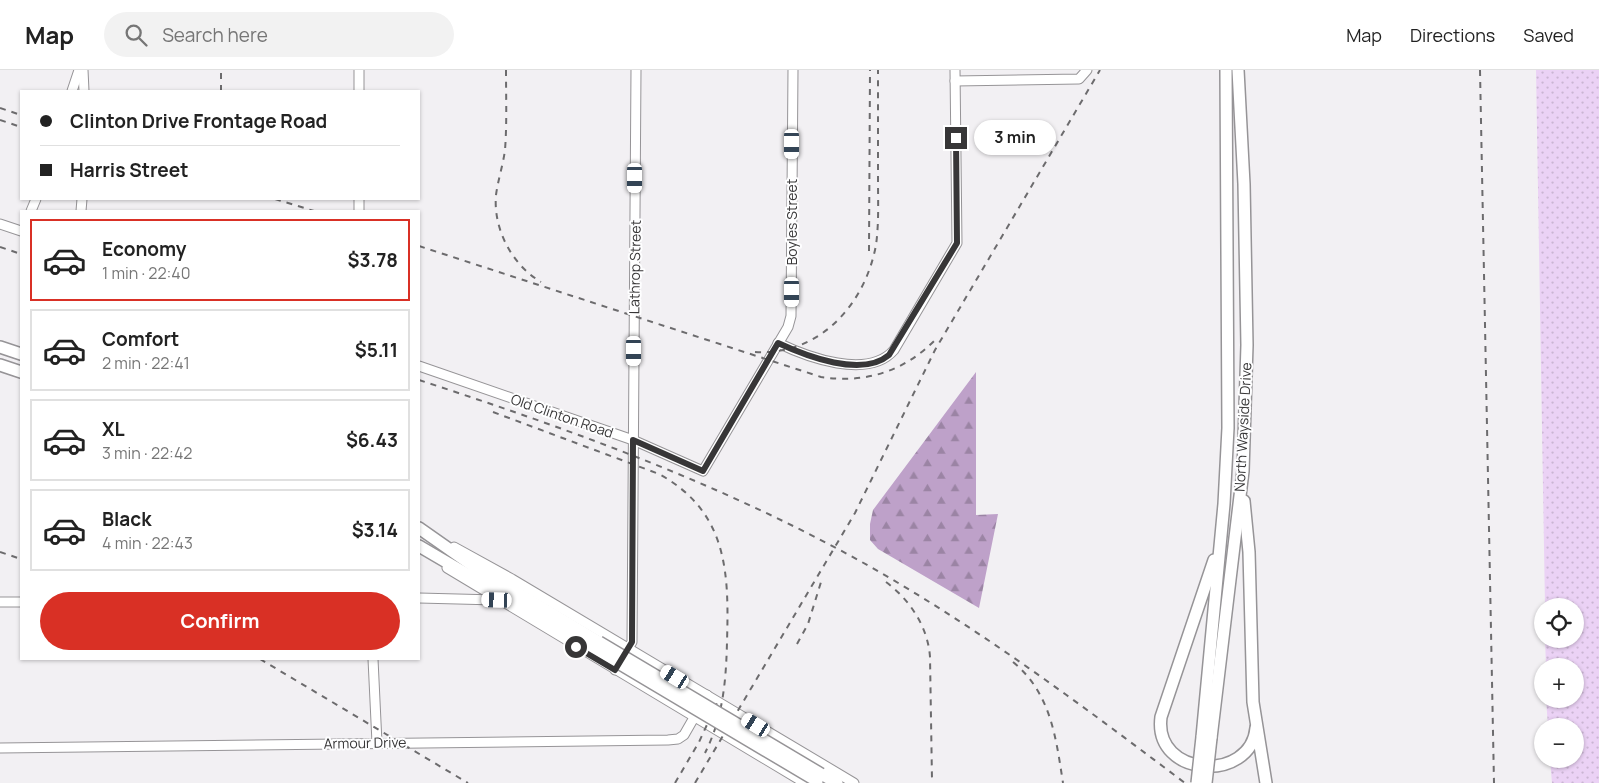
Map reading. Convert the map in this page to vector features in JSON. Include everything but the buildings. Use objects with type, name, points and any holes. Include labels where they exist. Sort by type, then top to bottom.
[{"type":"main road","name":"North Wayside Drive","points":[[1206,783],[1206,738],[1222,527],[1229,389],[1226,70]]},
{"type":"main road","name":"North Wayside Drive","points":[[1198,783],[1243,471],[1246,345],[1244,184],[1238,70]]},
{"type":"main road","points":[[0,347],[20,354]]},
{"type":"main road","points":[[0,365],[20,372]]},
{"type":"main road","points":[[1243,471],[1249,552],[1256,728],[1266,783]]},
{"type":"main road","points":[[1222,527],[1214,561],[1163,712],[1160,731],[1168,750],[1180,761],[1202,768],[1217,769],[1235,765],[1246,757],[1253,742],[1256,728]]},
{"type":"main road","points":[[421,530],[476,568],[597,645],[820,779],[837,783]]},
{"type":"main road","points":[[420,547],[597,645]]},
{"type":"street","points":[[72,90],[79,70]]},
{"type":"street","points":[[83,70],[84,90]]},
{"type":"street","points":[[358,90],[359,70]]},
{"type":"street","name":"Lathrop Street","points":[[615,670],[632,642],[636,70]]},
{"type":"street","name":"Boyles Street","points":[[703,471],[788,327],[791,310],[793,70]]},
{"type":"street","points":[[778,343],[813,357],[840,363],[873,362],[886,358],[894,350],[957,243],[955,70]]},
{"type":"street","points":[[955,81],[1079,79],[1087,70]]},
{"type":"street","points":[[0,224],[20,232]]},
{"type":"street","name":"Old Clinton Road","points":[[420,366],[633,440],[703,471]]},
{"type":"street","points":[[421,530],[512,579],[854,783]]},
{"type":"street","points":[[420,551],[497,600],[805,783]]},
{"type":"street","points":[[420,598],[497,600]]},
{"type":"street","points":[[0,602],[20,602]]},
{"type":"street","points":[[373,660],[377,744]]},
{"type":"street","name":"Armour Drive","points":[[0,748],[668,740],[678,739],[684,735],[707,695]]},
{"type":"shaded area","points":[[1536,70],[1599,70],[1599,783],[1552,783],[1551,768],[1584,768],[1584,718],[1547,718],[1547,708],[1584,708],[1584,658],[1546,658],[1545,648],[1584,648],[1584,598],[1545,598]]},
{"type":"green space","points":[[976,372],[976,515],[998,514],[979,608],[878,549],[870,540],[870,524],[873,510]]},
{"type":"railway","points":[[221,70],[221,90]]},
{"type":"railway","points":[[506,70],[506,140],[496,195],[498,221],[501,233],[513,256],[521,266],[541,282]]},
{"type":"railway","points":[[869,251],[870,70]]},
{"type":"railway","points":[[755,352],[778,351],[799,345],[819,336],[850,306],[861,288],[870,267],[878,229],[878,70]]},
{"type":"railway","points":[[695,783],[855,513],[935,350],[1100,70]]},
{"type":"railway","points":[[1480,70],[1494,783]]},
{"type":"railway","points":[[0,108],[20,115]]},
{"type":"railway","points":[[0,120],[20,127]]},
{"type":"railway","points":[[278,200],[311,210]]},
{"type":"railway","points":[[420,246],[821,377],[854,378],[884,372],[913,359],[938,337]]},
{"type":"railway","points":[[0,247],[20,254]]},
{"type":"railway","points":[[420,380],[533,418],[644,460],[753,507],[807,533],[903,586],[986,639],[1026,666],[1185,783]]},
{"type":"railway","points":[[493,412],[659,474],[682,489],[699,507],[711,526],[720,546],[725,569],[727,642],[726,671],[720,713],[705,753]]},
{"type":"railway","points":[[0,552],[20,559]]},
{"type":"railway","points":[[797,644],[808,624],[821,582]]},
{"type":"railway","points":[[886,582],[910,606],[922,625],[929,646],[932,780]]},
{"type":"railway","points":[[262,660],[468,783]]},
{"type":"railway","points":[[1013,662],[1026,674],[1044,702],[1058,749],[1063,783]]},
{"type":"railway","points":[[675,783],[699,742],[717,703]]},
{"type":"route","points":[[576,647],[615,670],[632,642],[633,440],[703,471],[778,343],[813,357],[840,363],[862,364],[886,358],[894,350],[957,243],[956,138]]}]
